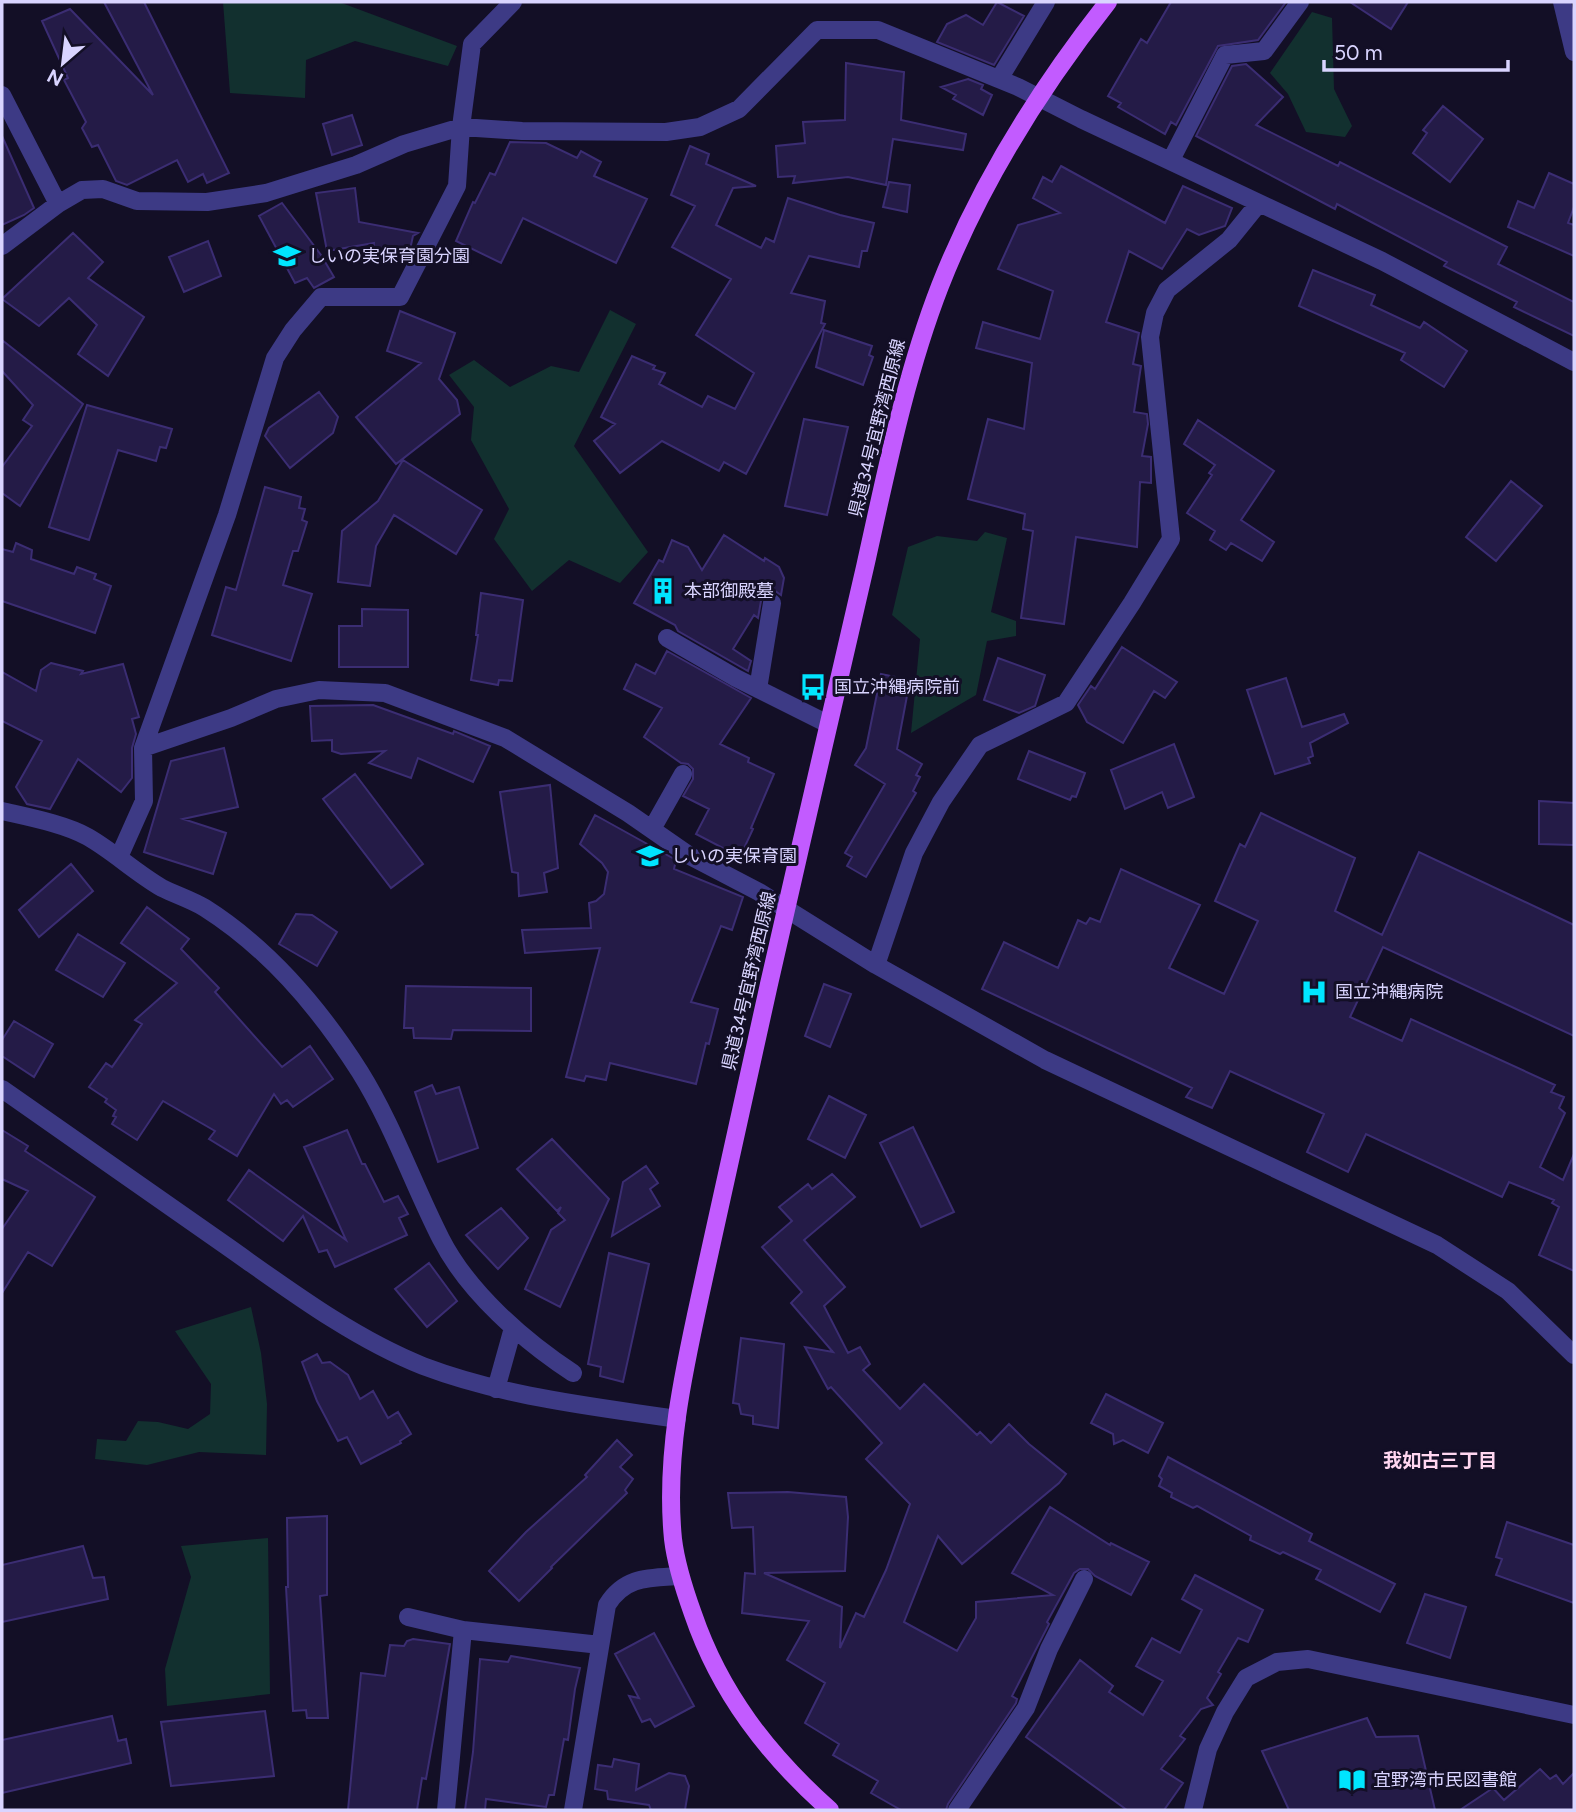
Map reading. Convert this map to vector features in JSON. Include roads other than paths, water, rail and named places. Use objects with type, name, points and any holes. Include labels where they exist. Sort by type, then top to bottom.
[{"type":"main road","name":"県道34号宜野湾西原線","points":[[830,1810],[773,1755],[745,1718],[717,1673],[680,1576],[672,1509],[677,1419],[701,1295],[786,909],[879,504],[925,326],[943,279],[980,200],[1040,97],[1081,36],[1108,2]]},
{"type":"street","points":[[119,857],[144,801],[143,748],[228,515],[275,358],[292,330],[321,297],[400,297],[457,186],[461,127],[472,44],[513,2]]},
{"type":"street","points":[[999,79],[1046,2]]},
{"type":"street","points":[[1171,160],[1225,55],[1264,51],[1300,2]]},
{"type":"street","points":[[1562,2],[1574,52]]},
{"type":"street","points":[[2,246],[58,204],[82,190],[103,189],[137,201],[206,202],[266,193],[356,165],[404,144],[461,127],[522,131],[654,132],[700,127],[739,108],[817,30],[878,30],[1040,97],[1081,119],[1382,261],[1574,362]]},
{"type":"street","points":[[2,95],[58,204]]},
{"type":"street","points":[[876,965],[914,852],[941,802],[964,768],[980,745],[1066,703],[1171,539],[1150,337],[1156,313],[1167,290],[1229,240],[1259,203]]},
{"type":"street","points":[[758,689],[772,603]]},
{"type":"street","points":[[667,638],[758,689],[828,724]]},
{"type":"street","points":[[143,748],[231,718],[276,699],[319,690],[385,693],[505,738],[652,829],[690,856],[1045,1060],[1437,1245],[1508,1291],[1574,1355]]},
{"type":"street","points":[[652,829],[683,774]]},
{"type":"street","points":[[2,811],[85,835],[161,887],[205,908],[264,954],[302,994],[360,1072],[386,1119],[442,1242],[470,1280],[528,1342],[573,1373]]},
{"type":"street","points":[[2,1089],[342,1325],[420,1365],[533,1398],[677,1419]]},
{"type":"street","points":[[496,1389],[513,1328]]},
{"type":"street","points":[[573,1810],[607,1605],[616,1591],[642,1578],[680,1576]]},
{"type":"street","points":[[957,1810],[1026,1708],[1049,1649],[1084,1579]]},
{"type":"street","points":[[408,1617],[463,1630],[600,1645]]},
{"type":"street","points":[[446,1810],[463,1630]]},
{"type":"street","points":[[1193,1810],[1208,1749],[1225,1712],[1246,1678],[1277,1662],[1308,1659],[1574,1715]]},
{"type":"place","name":"しいの実保育園分園","points":[[287,256]]},
{"type":"place","name":"本部御殿墓","points":[[663,591]]},
{"type":"place","name":"国立沖縄病院前","points":[[813,687]]},
{"type":"place","name":"しいの実保育園","points":[[650,856]]},
{"type":"place","name":"国立沖縄病院","points":[[1314,992]]},
{"type":"place","name":"宜野湾市民図書館","points":[[1352,1780]]},
{"type":"district","name":"我如古三丁目","points":[[1440,1460]]}]
